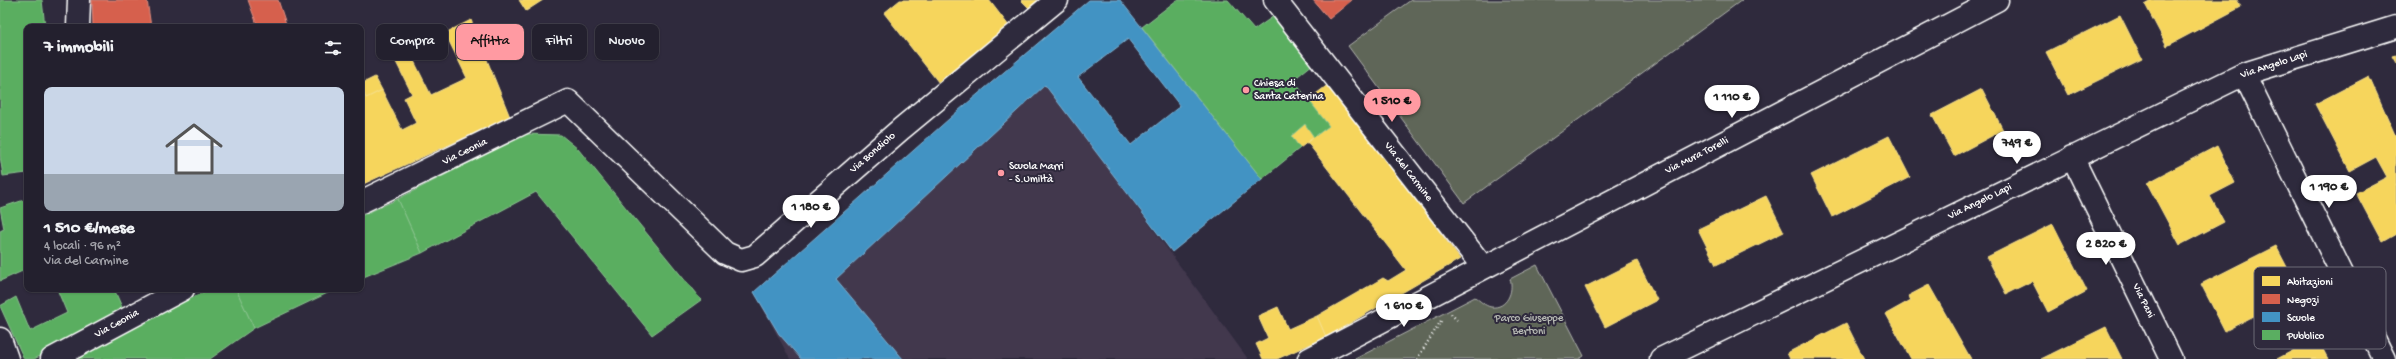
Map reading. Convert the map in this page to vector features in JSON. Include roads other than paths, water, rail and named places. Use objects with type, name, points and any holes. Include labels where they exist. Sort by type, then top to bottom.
[{"type":"street","points":[[78,24],[79,0]]},
{"type":"street","name":"Via Bondiolo","points":[[568,101],[725,253],[741,260],[755,256],[901,129],[1057,0]]},
{"type":"street","name":"Via del Carmine","points":[[1275,0],[1483,267]]},
{"type":"street","name":"Via Mura Torelli","points":[[1309,359],[1997,0]]},
{"type":"street","name":"Via Angelo Lapi","points":[[1661,359],[2244,74],[2396,27]]},
{"type":"street","points":[[2244,74],[2339,267]]},
{"type":"street","name":"Via Ceonia","points":[[364,201],[568,101]]},
{"type":"street","name":"Via Pani","points":[[2072,157],[2171,359]]},
{"type":"street","name":"Via Ceonia","points":[[52,359],[159,294]]},
{"type":"street","points":[[0,339],[7,359]]},
{"type":"street","points":[[2379,349],[2384,359]]},
{"type":"place","name":"Chiesa di Santa Caterina","points":[[1246,90]]},
{"type":"place","name":"Scuola Marri - S.Umiltà","points":[[1001,173]]},
{"type":"park label","name":"Parco Giuseppe Bertoni","points":[[1529,325]]}]
